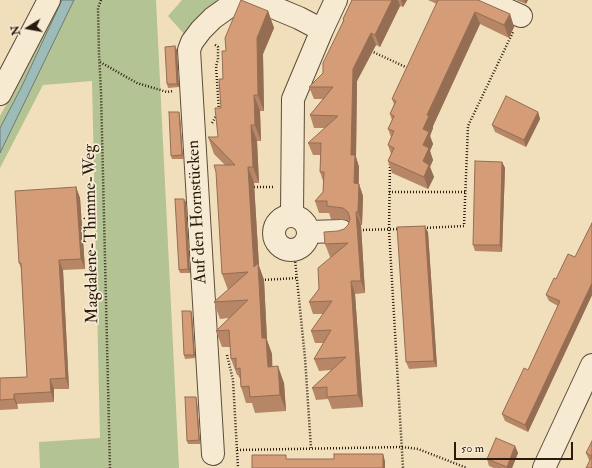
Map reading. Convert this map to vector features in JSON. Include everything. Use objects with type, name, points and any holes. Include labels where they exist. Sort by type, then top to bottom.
[{"type":"street","points":[[0,94],[49,0]]},
{"type":"street","name":"Auf den Hornstücken","points":[[213,454],[189,50],[192,42],[201,30],[213,18],[234,3],[247,0]]},
{"type":"street","points":[[256,0],[299,18],[322,30]]},
{"type":"street","points":[[292,215],[293,99],[336,0]]},
{"type":"street","points":[[485,0],[521,16]]},
{"type":"street","points":[[292,215],[297,216],[305,222],[308,232],[305,244],[294,250],[288,250],[278,245],[273,234],[274,228],[280,218],[292,215]]},
{"type":"street","points":[[308,232],[342,231]]},
{"type":"street","points":[[544,468],[592,365]]},
{"type":"path","name":"Magdalene-Thimme-Weg","points":[[101,0],[98,8],[110,468]]},
{"type":"path","points":[[419,228],[464,226],[468,126],[521,16]]},
{"type":"path","name":"Auf den Hornstücken","points":[[213,130],[212,123],[219,111],[216,66],[218,60],[218,47]]},
{"type":"path","points":[[364,48],[412,70],[410,76]]},
{"type":"path","points":[[100,62],[137,83],[167,92],[192,90]]},
{"type":"path","points":[[390,160],[389,230],[403,468]]},
{"type":"path","points":[[254,187],[260,186]]},
{"type":"path","points":[[389,192],[465,192]]},
{"type":"path","points":[[342,231],[404,229]]},
{"type":"path","points":[[294,250],[305,358],[311,448]]},
{"type":"path","points":[[260,280],[297,278]]},
{"type":"path","points":[[227,348],[233,380],[238,468]]},
{"type":"path","points":[[237,450],[402,447],[418,449],[466,468]]},
{"type":"green space","points":[[58,0],[156,0],[179,468],[40,468],[39,442],[100,438],[92,81],[43,85],[0,168],[0,116],[23,74]]},
{"type":"green space","points":[[182,0],[217,1],[185,35],[168,16]]},
{"type":"water","points":[[62,0],[74,0],[0,153],[0,128],[21,88]]},
{"type":"building","points":[[241,0],[268,11],[257,38],[258,95],[254,95],[255,125],[251,125],[253,167],[248,167],[254,267],[258,263],[262,338],[266,338],[268,367],[278,366],[280,395],[250,397],[249,386],[241,387],[240,368],[236,369],[236,358],[231,359],[229,330],[216,331],[248,300],[214,302],[248,272],[222,274],[216,172],[214,165],[235,165],[208,137],[218,137],[215,108],[221,108],[219,79],[223,79],[222,51],[226,51],[225,38]]},
{"type":"building","points":[[352,0],[392,0],[375,35],[371,33],[353,69],[351,155],[355,155],[354,183],[359,184],[358,212],[356,212],[361,281],[351,281],[358,395],[327,397],[327,387],[312,388],[346,357],[314,359],[331,330],[311,331],[332,301],[309,302],[319,289],[318,268],[348,243],[325,244],[324,232],[344,229],[348,225],[350,219],[348,212],[343,208],[327,206],[327,201],[315,201],[323,192],[324,172],[320,172],[321,143],[308,143],[338,116],[310,115],[333,87],[309,87],[323,73],[323,63]]},
{"type":"building","points":[[438,0],[478,0],[510,14],[504,25],[475,12],[427,115],[429,116],[423,129],[429,132],[423,145],[429,148],[423,161],[429,165],[424,177],[388,161],[394,148],[388,145],[394,131],[388,129],[394,116],[390,114],[396,101],[392,99]]},
{"type":"building","points":[[175,46],[177,84],[167,84],[165,47]]},
{"type":"building","points":[[506,96],[538,112],[524,140],[492,125]]},
{"type":"building","points":[[169,112],[179,112],[182,155],[171,156]]},
{"type":"building","points":[[475,161],[502,162],[500,245],[473,245]]},
{"type":"building","points":[[76,187],[81,259],[59,260],[66,378],[50,379],[51,392],[14,394],[14,399],[0,400],[0,378],[27,377],[21,263],[19,263],[15,191]]},
{"type":"building","points":[[175,199],[184,199],[188,269],[179,270]]},
{"type":"building","points":[[592,223],[592,283],[525,425],[502,414],[524,368],[528,370],[560,301],[546,295],[554,278],[556,279],[568,254],[575,257]]},
{"type":"building","points":[[425,226],[434,361],[406,362],[397,227]]},
{"type":"building","points":[[182,311],[191,311],[194,355],[184,355]]},
{"type":"building","points":[[185,397],[196,397],[199,440],[187,441]]},
{"type":"building","points":[[496,438],[515,446],[507,467],[487,459]]},
{"type":"building","points":[[592,441],[592,456],[586,453]]},
{"type":"building","points":[[334,454],[383,454],[383,468],[252,468],[252,455],[286,455],[286,459],[334,459]]},
{"type":"building","points":[[592,456],[592,468],[586,468]]}]
